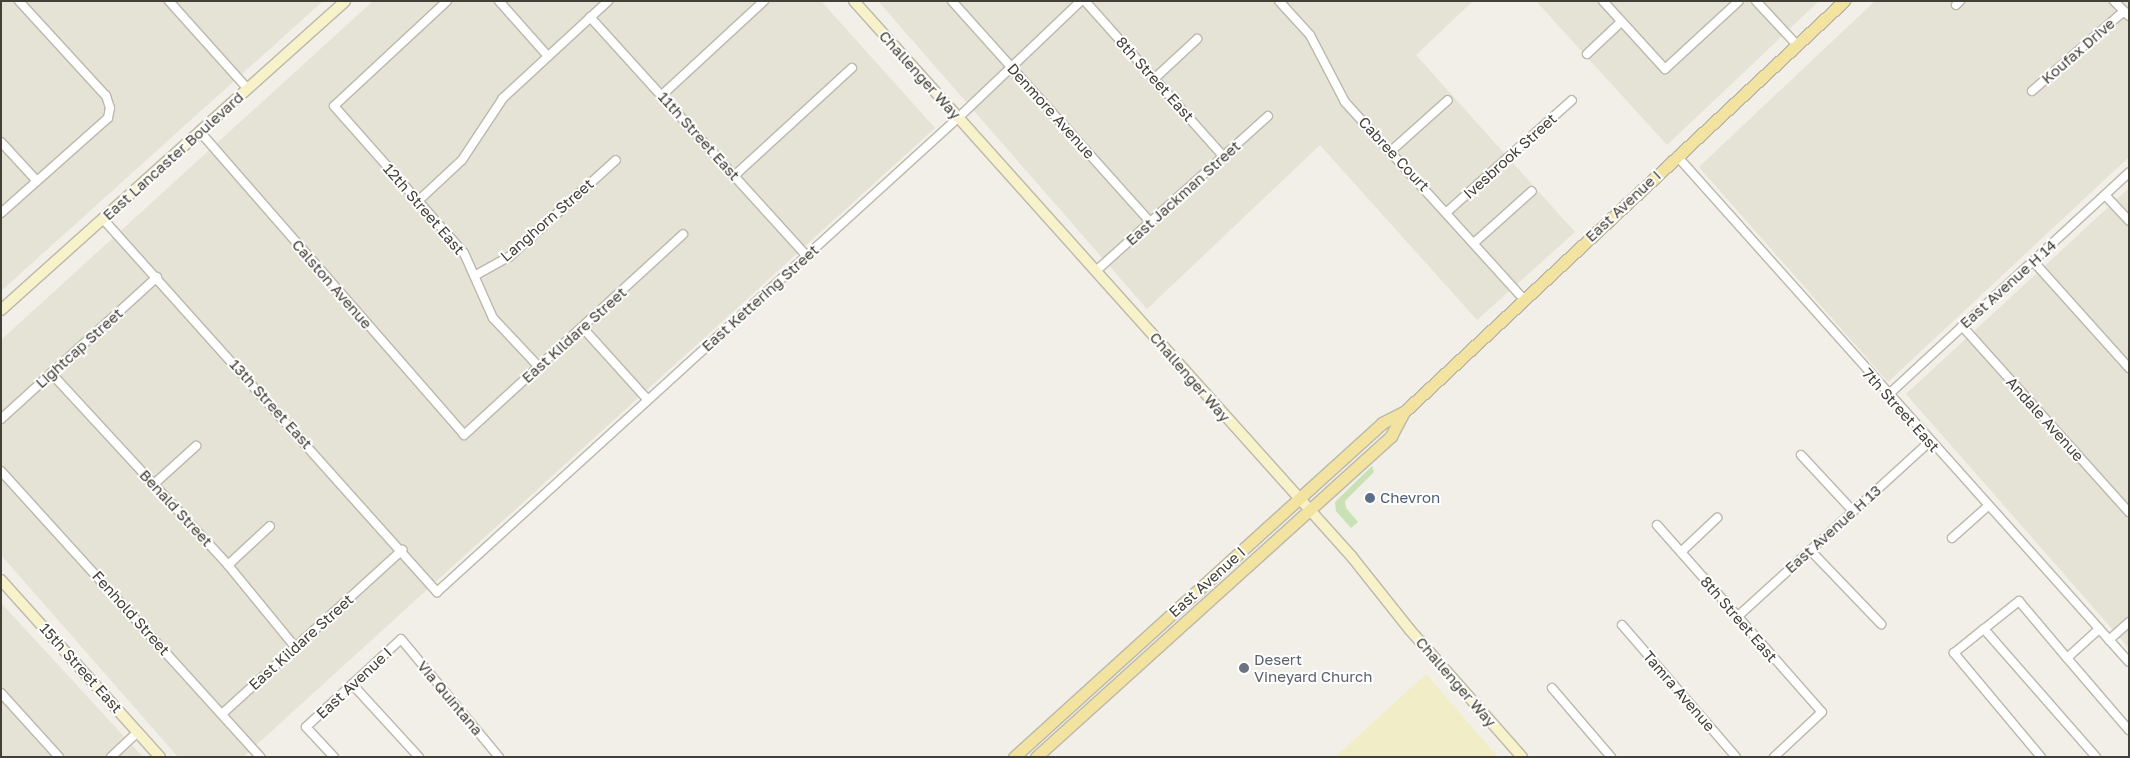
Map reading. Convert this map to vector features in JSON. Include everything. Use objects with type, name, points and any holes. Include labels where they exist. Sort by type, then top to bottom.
[{"type":"main road","name":"East Lancaster Boulevard","points":[[1,310],[201,132],[344,1]]},
{"type":"main road","name":"Challenger Way","points":[[854,1],[1097,270],[1522,757]]},
{"type":"main road","name":"East Avenue I","points":[[1014,757],[1382,423],[1404,412],[1523,298],[1844,1]]},
{"type":"main road","name":"East Avenue I","points":[[1036,757],[1391,436],[1404,412]]},
{"type":"main road","name":"15th Street East","points":[[1,580],[160,757]]},
{"type":"main road","points":[[1090,687],[1100,698]]},
{"type":"street","points":[[1,213],[108,118],[110,108],[106,96],[19,1]]},
{"type":"street","points":[[169,1],[248,89]]},
{"type":"street","name":"12th Street East","points":[[447,1],[334,106],[464,253],[476,275],[493,318],[539,367]]},
{"type":"street","points":[[499,1],[547,55]]},
{"type":"street","points":[[418,201],[462,160],[503,98],[547,55],[608,1]]},
{"type":"street","points":[[662,95],[764,1]]},
{"type":"street","name":"Denmore Avenue","points":[[952,1],[1150,222]]},
{"type":"street","name":"East Kettering Street","points":[[437,592],[958,117],[1081,1]]},
{"type":"street","name":"8th Street East","points":[[1085,1],[1224,157]]},
{"type":"street","name":"Cabree Court","points":[[1279,1],[1310,35],[1345,102],[1448,211],[1523,298]]},
{"type":"street","points":[[1603,1],[1665,69],[1739,1]]},
{"type":"street","points":[[1756,1],[1797,45]]},
{"type":"street","points":[[2114,1],[2126,13]]},
{"type":"street","name":"Koufax Drive","points":[[2032,91],[2126,13]]},
{"type":"street","name":"11th Street East","points":[[590,17],[806,256]]},
{"type":"street","points":[[1587,54],[1621,22]]},
{"type":"street","points":[[1154,79],[1197,39]]},
{"type":"street","points":[[734,176],[852,68]]},
{"type":"street","points":[[1392,151],[1448,100]]},
{"type":"street","name":"Ivesbrook Street","points":[[1448,211],[1572,100]]},
{"type":"street","name":"East Jackman Street","points":[[1097,270],[1268,116]]},
{"type":"street","name":"Calston Avenue","points":[[201,132],[464,435]]},
{"type":"street","points":[[1,142],[37,181]]},
{"type":"street","name":"7th Street East","points":[[1676,156],[1929,442],[2129,662]]},
{"type":"street","name":"Langhorn Street","points":[[476,275],[509,257],[616,160]]},
{"type":"street","name":"East Avenue H 14","points":[[1888,395],[2129,174]]},
{"type":"street","points":[[1475,242],[1532,191]]},
{"type":"street","points":[[2105,195],[2129,221]]},
{"type":"street","name":"13th Street East","points":[[104,219],[402,550],[437,592]]},
{"type":"street","name":"East Kildare Street","points":[[464,435],[683,234]]},
{"type":"street","points":[[2033,261],[2129,368]]},
{"type":"street","name":"Lightcap Street","points":[[1,419],[157,277]]},
{"type":"street","name":"Andale Avenue","points":[[1962,326],[2129,512]]},
{"type":"street","points":[[582,327],[648,400]]},
{"type":"street","name":"Benald Street","points":[[51,373],[228,564],[295,647]]},
{"type":"street","name":"East Avenue H 13","points":[[1737,617],[1929,442]]},
{"type":"street","points":[[154,484],[196,446]]},
{"type":"street","points":[[1801,455],[1853,511]]},
{"type":"street","name":"Fenhold Street","points":[[1,471],[260,757]]},
{"type":"street","points":[[1952,538],[1988,506]]},
{"type":"street","points":[[1680,552],[1716,518]]},
{"type":"street","name":"8th Street East","points":[[1658,525],[1822,712],[1774,757]]},
{"type":"street","points":[[228,564],[270,526]]},
{"type":"street","name":"East Kildare Street","points":[[222,714],[402,550]]},
{"type":"street","points":[[1810,550],[1881,624]]},
{"type":"street","points":[[2041,757],[1954,653],[2018,601],[2129,730]]},
{"type":"street","points":[[2109,640],[2129,622]]},
{"type":"street","name":"Tamra Avenue","points":[[1622,625],[1736,757]]},
{"type":"street","points":[[1984,629],[2096,757]]},
{"type":"street","points":[[2067,658],[2099,629]]},
{"type":"street","name":"East Avenue I","points":[[334,757],[306,727],[401,639]]},
{"type":"street","name":"Via Quintana","points":[[401,639],[499,757]]},
{"type":"street","points":[[352,684],[419,757]]},
{"type":"street","points":[[1552,688],[1611,757]]},
{"type":"street","points":[[1,693],[59,757]]},
{"type":"street","points":[[111,757],[138,732]]},
{"type":"shaded area","points":[[1,1],[323,1],[1,291]]},
{"type":"shaded area","points":[[373,1],[821,1],[935,128],[243,757],[178,757],[1,555],[1,340]]},
{"type":"shaded area","points":[[878,1],[1473,1],[1416,55],[1575,232],[1477,320],[1320,145],[1147,309]]},
{"type":"shaded area","points":[[1536,1],[1819,1],[1667,145]]},
{"type":"shaded area","points":[[1875,1],[2129,1],[2129,157],[1888,382],[1699,167]]},
{"type":"shaded area","points":[[2129,188],[2129,648],[1906,394]]},
{"type":"shaded area","points":[[1,603],[143,757],[1,757]]},
{"type":"green space","points":[[1372,466],[1374,472],[1345,501],[1346,508],[1358,522],[1351,528],[1336,511],[1335,502]]},
{"type":"sand","points":[[1426,674],[1498,757],[1335,757]]},
{"type":"place","name":"Chevron","points":[[1370,498]]},
{"type":"place","name":"Desert Vineyard Church","points":[[1244,668]]}]
